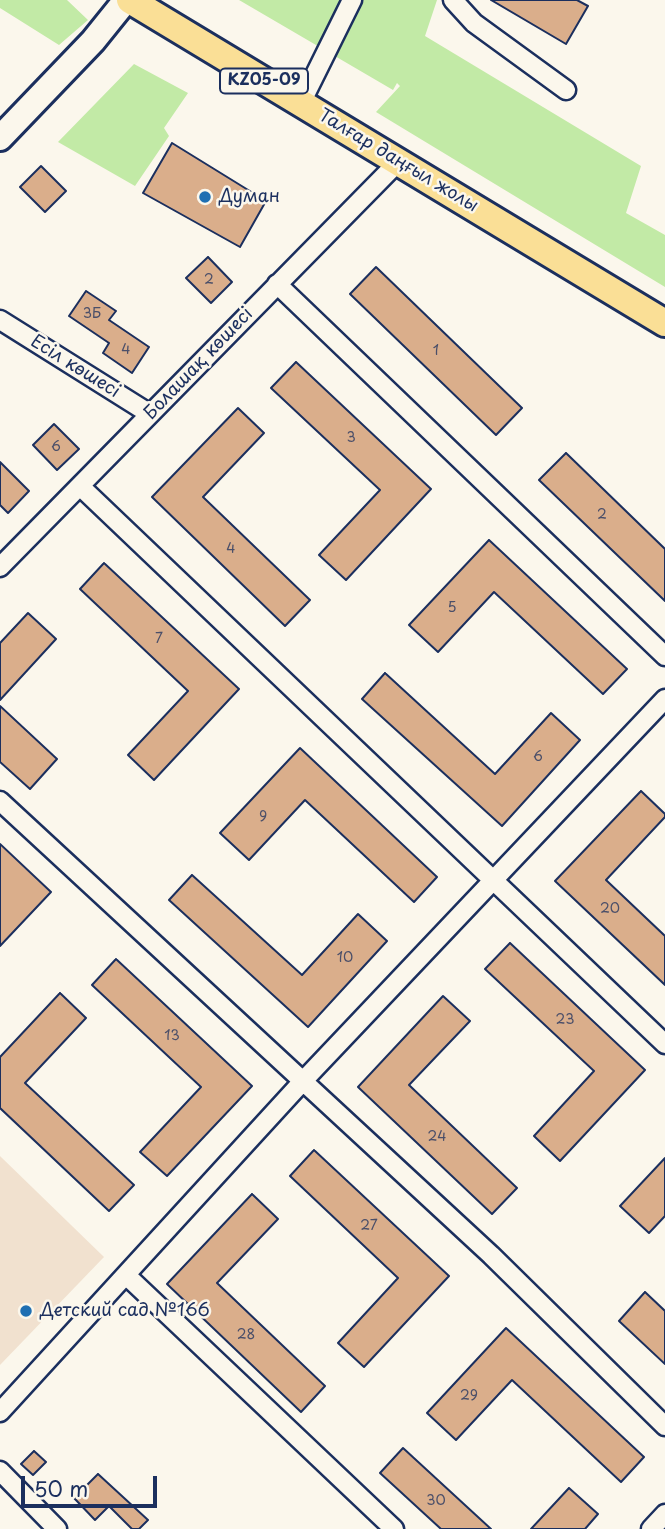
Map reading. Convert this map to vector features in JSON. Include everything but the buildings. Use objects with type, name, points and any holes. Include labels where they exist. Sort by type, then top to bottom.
[{"type":"main road","name":"Талғар даңғыл жолы","points":[[128,0],[665,323]]},
{"type":"street","points":[[0,138],[93,41],[128,0]]},
{"type":"street","points":[[301,103],[352,0]]},
{"type":"street","points":[[453,0],[474,23],[566,90]]},
{"type":"street","name":"Болашақ көшесі","points":[[0,566],[81,487],[398,162]]},
{"type":"street","points":[[277,284],[665,656]]},
{"type":"street","name":"Есіл көшесі","points":[[0,320],[150,414]]},
{"type":"street","points":[[81,487],[665,1044]]},
{"type":"street","points":[[0,1412],[303,1081],[665,699]]},
{"type":"street","points":[[0,801],[491,1255],[665,1426]]},
{"type":"street","points":[[127,1276],[394,1529]]},
{"type":"street","points":[[0,1471],[57,1529]]},
{"type":"street","points":[[651,1529],[665,1514]]},
{"type":"shaded area","name":"Детский сад №166","points":[[0,1156],[104,1257],[0,1365]]},
{"type":"green space","points":[[0,0],[67,0],[88,20],[59,45],[0,8]]},
{"type":"green space","points":[[239,0],[437,0],[425,36],[641,166],[626,213],[665,235],[665,287],[376,112],[400,86],[397,83],[393,90]]},
{"type":"green space","points":[[134,64],[188,93],[164,128],[169,136],[135,186],[58,142]]},
{"type":"place","name":"Думан","points":[[205,197]]},
{"type":"place","name":"Детский сад №166","points":[[26,1311]]}]
